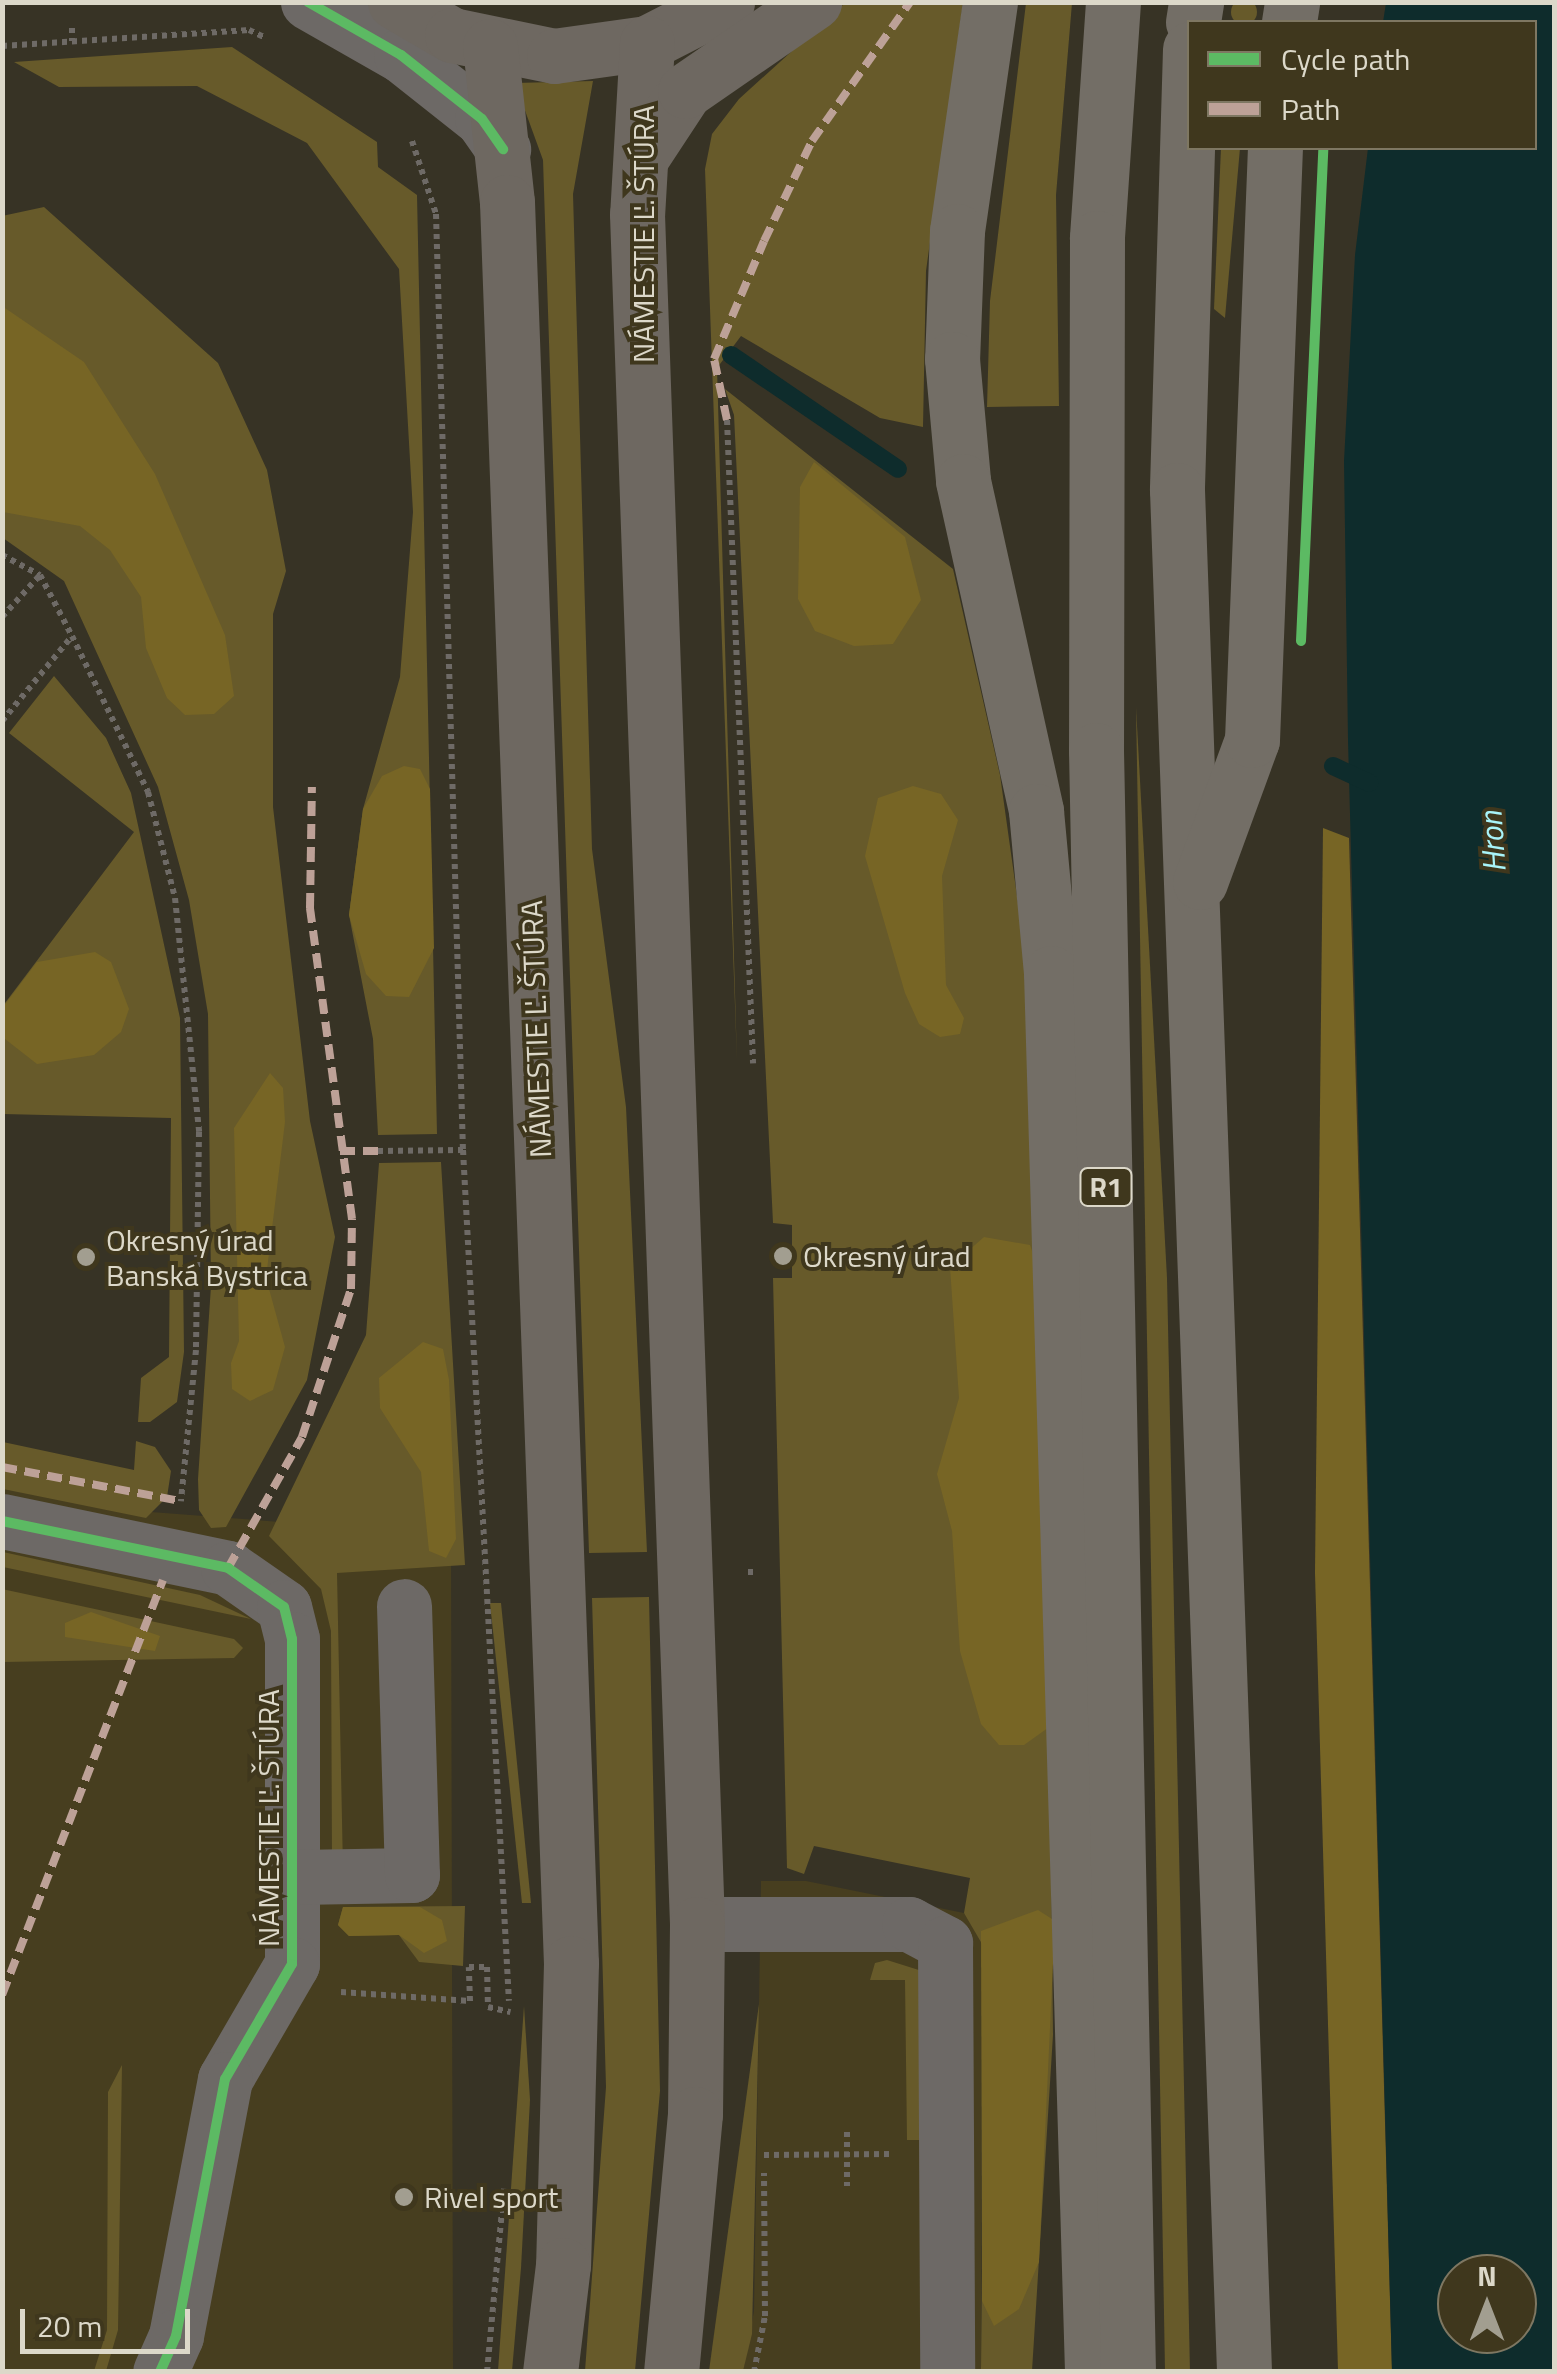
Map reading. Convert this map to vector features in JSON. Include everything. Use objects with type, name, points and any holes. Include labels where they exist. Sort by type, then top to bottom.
[{"type":"highway","points":[[990,2],[957,231],[952,359],[963,481],[1036,811],[1051,973],[1094,2364]]},
{"type":"highway","name":"R1","points":[[1094,2364],[1097,238],[1113,2]]},
{"type":"highway","points":[[1187,150],[1178,490],[1244,2372]]},
{"type":"highway","points":[[1190,908],[1252,740],[1274,150]]},
{"type":"main road","points":[[394,2],[490,46],[554,56],[647,43],[727,2]]},
{"type":"main road","points":[[640,161],[685,91],[814,2]]},
{"type":"main road","name":"NÁMESTIE Ľ. ŠTÚRA","points":[[647,43],[640,161],[696,1924],[694,2132],[671,2372]]},
{"type":"main road","name":"NÁMESTIE Ľ. ŠTÚRA","points":[[490,46],[503,149],[571,1963],[563,2265],[550,2372]]},
{"type":"street","points":[[292,23],[401,55],[482,119],[503,149]]},
{"type":"street","points":[[2,1521],[168,1555]]},
{"type":"street","name":"NÁMESTIE Ľ. ŠTÚRA","points":[[160,2372],[176,2336],[225,2079],[284,1988],[297,1877],[292,1639],[284,1607],[228,1568],[168,1555]]},
{"type":"street","points":[[297,1877],[412,1876],[404,1606]]},
{"type":"street","points":[[696,1924],[909,1924],[945,1943],[947,2372]]},
{"type":"path","points":[[2,46],[249,30],[292,23]]},
{"type":"path","points":[[72,28],[72,41]]},
{"type":"path","points":[[404,130],[422,153],[436,214],[463,1150],[509,2030]]},
{"type":"path","points":[[727,420],[752,1063]]},
{"type":"path","points":[[2,555],[40,575],[148,792],[191,1000],[197,1334],[168,1555]]},
{"type":"path","points":[[2,618],[40,575]]},
{"type":"path","points":[[4,716],[72,636]]},
{"type":"path","points":[[378,1151],[463,1150]]},
{"type":"path","points":[[748,1572],[758,1572]]},
{"type":"path","points":[[485,1579],[496,1579]]},
{"type":"path","points":[[284,1988],[470,2001],[469,1967],[487,1967],[488,2007],[510,2012]]},
{"type":"path","points":[[847,2132],[847,2186]]},
{"type":"path","points":[[764,2155],[948,2154]]},
{"type":"path","points":[[486,2372],[505,2173]]},
{"type":"path","points":[[754,2372],[765,2316],[764,2173]]},
{"type":"shaded area","points":[[1239,0],[1249,0],[1256,7],[1254,20],[1232,17],[1232,7]]},
{"type":"shaded area","points":[[845,3],[963,3],[926,271],[923,427],[880,418],[741,336],[717,368],[737,1062],[705,169],[712,134],[739,99]]},
{"type":"shaded area","points":[[1026,3],[1072,3],[1056,195],[1059,406],[987,407],[990,301]]},
{"type":"shaded area","points":[[232,47],[377,142],[378,167],[417,195],[437,1134],[378,1135],[373,1039],[349,915],[363,809],[400,677],[413,512],[399,269],[307,143],[197,86],[59,87],[14,62]]},
{"type":"shaded area","points":[[593,81],[573,194],[592,849],[626,1107],[647,1552],[589,1553],[543,160],[515,83]]},
{"type":"shaded area","points":[[1221,150],[1240,150],[1225,318],[1214,309]]},
{"type":"shaded area","points":[[44,207],[218,363],[267,470],[286,571],[273,614],[273,807],[310,1121],[335,1237],[307,1380],[226,1527],[211,1528],[199,1510],[211,1286],[208,1014],[189,900],[158,787],[64,581],[3,538],[2,216]]},
{"type":"shaded area","points":[[2,306],[84,362],[155,474],[225,635],[234,696],[214,714],[185,715],[167,698],[146,648],[141,597],[110,550],[80,526],[3,512]]},
{"type":"shaded area","points":[[725,389],[953,569],[1000,775],[1031,996],[1048,1532],[1053,2035],[1032,2371],[981,2371],[985,1949],[964,1913],[970,1878],[814,1846],[804,1874],[787,1868],[773,1278],[792,1278],[792,1225],[773,1223],[734,415]]},
{"type":"shaded area","points":[[814,462],[905,537],[921,600],[893,644],[854,646],[815,631],[798,599],[800,487]]},
{"type":"shaded area","points":[[54,676],[106,738],[131,793],[180,1018],[184,1352],[177,1402],[150,1422],[138,1422],[141,1378],[169,1357],[171,1118],[3,1114],[2,1007],[134,832],[9,733]]},
{"type":"shaded area","points":[[1136,707],[1167,1278],[1190,2372],[1165,2371]]},
{"type":"shaded area","points":[[404,766],[420,769],[430,789],[434,948],[409,997],[386,996],[366,974],[349,915],[363,809],[382,776]]},
{"type":"shaded area","points":[[913,786],[941,794],[958,820],[942,876],[946,985],[964,1018],[960,1034],[940,1037],[919,1024],[905,993],[865,856],[878,798]]},
{"type":"shaded area","points":[[1323,828],[1349,838],[1392,2372],[1338,2371],[1315,1573]]},
{"type":"shaded area","points":[[95,952],[111,962],[129,1009],[121,1032],[94,1055],[37,1064],[5,1039],[3,1007],[37,962]]},
{"type":"shaded area","points":[[270,1073],[283,1088],[285,1122],[266,1278],[285,1347],[273,1390],[250,1401],[232,1389],[231,1363],[239,1341],[234,1128]]},
{"type":"shaded area","points":[[441,1162],[465,1565],[337,1573],[343,1869],[332,1862],[331,1631],[321,1589],[269,1536],[366,1335],[379,1163]]},
{"type":"shaded area","points":[[984,1237],[1030,1245],[1041,1277],[1052,1725],[1024,1745],[999,1745],[981,1724],[960,1651],[952,1531],[937,1474],[959,1398],[950,1267]]},
{"type":"shaded area","points":[[423,1342],[443,1349],[449,1380],[456,1539],[446,1558],[429,1551],[421,1472],[380,1408],[379,1378]]},
{"type":"shaded area","points":[[136,1441],[155,1447],[171,1471],[167,1497],[146,1518],[3,1489],[3,1442],[134,1470]]},
{"type":"shaded area","points":[[3,1481],[151,1512],[451,1535],[453,2371],[3,2372]]},
{"type":"shaded area","points":[[3,1552],[200,1595],[251,1619],[3,1567]]},
{"type":"shaded area","points":[[2,1589],[234,1639],[243,1648],[234,1658],[3,1662]]},
{"type":"shaded area","points":[[649,1597],[660,2091],[635,2371],[585,2371],[606,2087],[592,1598]]},
{"type":"shaded area","points":[[490,1603],[501,1603],[531,1903],[522,1903]]},
{"type":"shaded area","points":[[91,1612],[160,1636],[155,1651],[65,1637],[65,1623]]},
{"type":"shaded area","points":[[761,1881],[806,1881],[964,1913],[981,1931],[981,2371],[743,2372],[754,2311]]},
{"type":"shaded area","points":[[465,1906],[463,1966],[419,1962],[399,1935],[349,1936],[338,1925],[343,1907]]},
{"type":"shaded area","points":[[343,1907],[420,1907],[442,1920],[447,1941],[424,1953],[399,1935],[349,1936],[338,1925]]},
{"type":"shaded area","points":[[1038,1910],[1055,1921],[1039,2262],[1019,2309],[994,2326],[982,2301],[981,1931]]},
{"type":"shaded area","points":[[887,1960],[922,1971],[927,2140],[907,2140],[905,1980],[870,1980],[875,1963]]},
{"type":"shaded area","points":[[759,2004],[752,2334],[743,2371],[709,2371]]},
{"type":"shaded area","points":[[524,2006],[530,2100],[521,2268],[512,2371],[498,2371]]},
{"type":"shaded area","points":[[122,2065],[118,2330],[106,2371],[94,2371],[107,2330],[108,2092]]},
{"type":"water","name":"Hron","points":[[1386,3],[1554,3],[1554,2371],[1392,2371],[1348,740],[1344,461],[1355,255],[1368,150],[1537,150],[1537,20],[1383,20]]},
{"type":"waterway","points":[[731,355],[898,469]]},
{"type":"waterway","points":[[1333,766],[1369,783]]},
{"type":"marked path","points":[[727,420],[714,359],[764,241],[812,141],[910,2]]},
{"type":"marked path","points":[[228,1568],[302,1437],[351,1289],[352,1219],[310,908],[312,787]]},
{"type":"marked path","points":[[340,1151],[378,1151]]},
{"type":"marked path","points":[[2,1467],[181,1501]]},
{"type":"marked path","points":[[2,1995],[163,1580]]},
{"type":"cycle path","points":[[308,2],[401,55],[482,119],[503,149]]},
{"type":"cycle path","points":[[1301,641],[1323,150]]},
{"type":"cycle path","points":[[2,1521],[228,1568],[284,1607],[292,1639],[292,1964],[225,2079],[176,2336],[160,2372]]},
{"type":"place","name":"Okresný úrad","points":[[783,1256]]},
{"type":"place","name":"Okresný úrad Banská Bystrica","points":[[86,1257]]},
{"type":"place","name":"Rivel sport","points":[[404,2197]]}]
